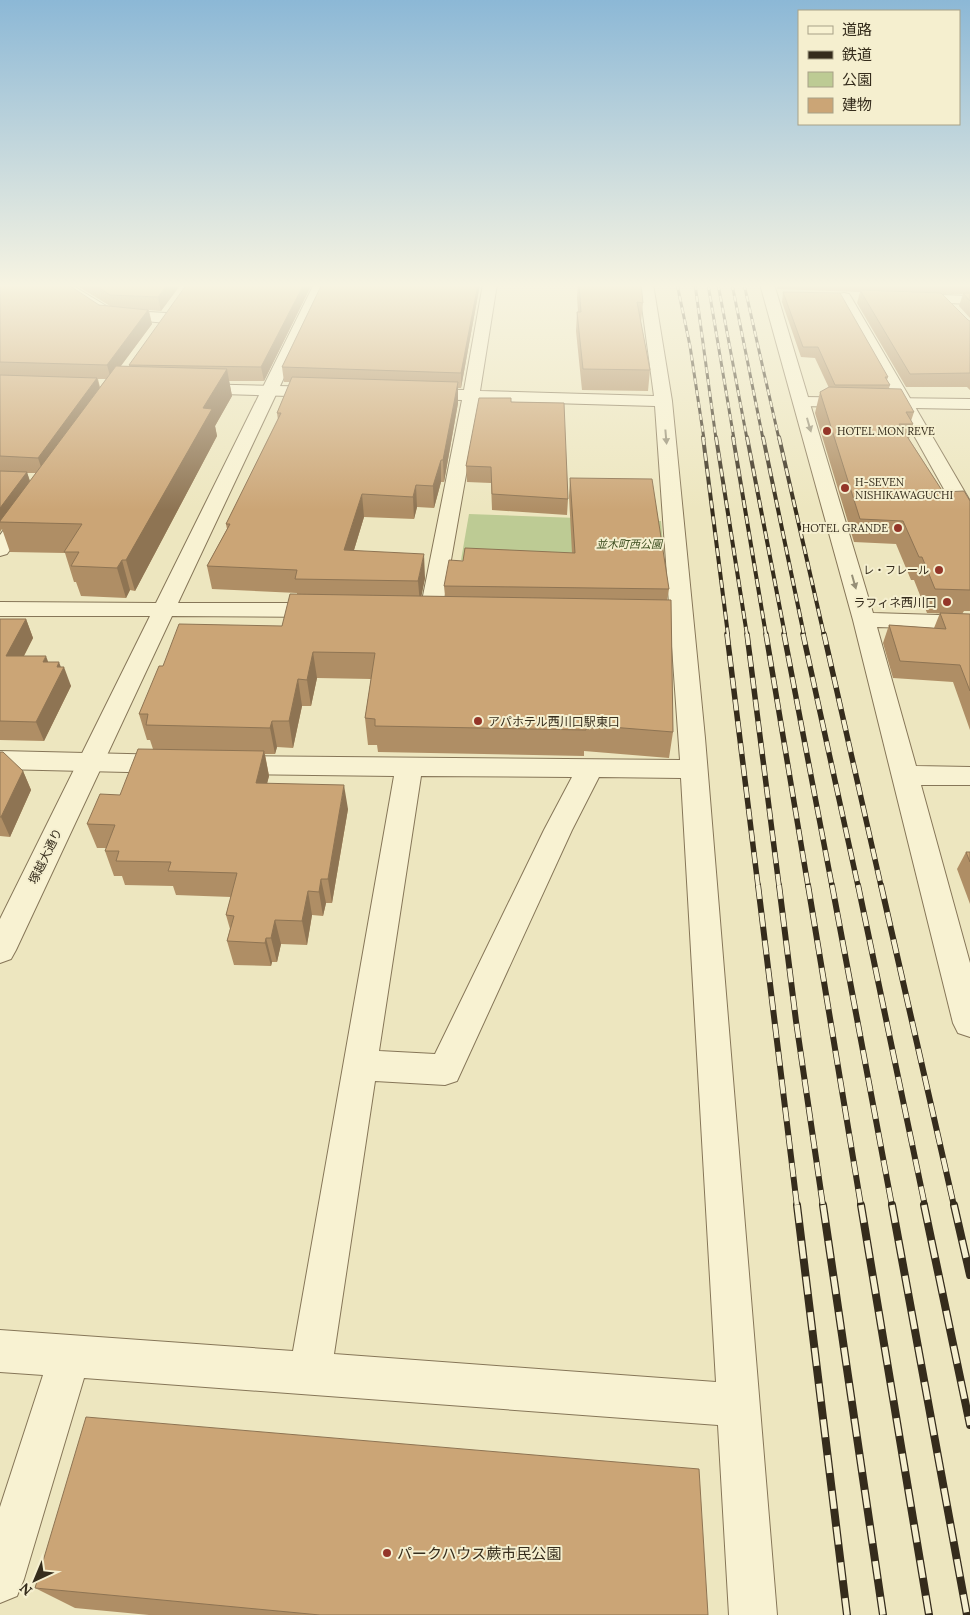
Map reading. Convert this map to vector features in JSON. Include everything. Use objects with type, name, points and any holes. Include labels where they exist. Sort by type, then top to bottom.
[{"type":"street","name":"塚越大通り","points":[[0,950],[285,359]]},
{"type":"street","points":[[432,611],[478,359]]},
{"type":"street","points":[[657,359],[663,401],[694,769],[754,1615]]},
{"type":"street","points":[[789,359],[864,620],[970,1023]]},
{"type":"street","points":[[879,359],[970,518]]},
{"type":"street","points":[[173,388],[337,392]]},
{"type":"street","points":[[404,394],[663,401]]},
{"type":"street","points":[[802,402],[970,404]]},
{"type":"street","points":[[0,550],[39,496]]},
{"type":"street","points":[[0,609],[343,610]]},
{"type":"street","points":[[611,616],[681,617]]},
{"type":"street","points":[[864,620],[970,623]]},
{"type":"street","points":[[0,760],[90,763],[694,769]]},
{"type":"street","points":[[310,1372],[409,767]]},
{"type":"street","points":[[361,1066],[445,1070],[558,830],[590,769]]},
{"type":"street","points":[[905,775],[970,776]]},
{"type":"street","points":[[0,1351],[310,1372],[738,1405]]},
{"type":"street","points":[[0,1579],[70,1356]]},
{"type":"green space","name":"並木町西公園","points":[[469,514],[661,521],[665,569],[461,560]]},
{"type":"building","points":[[0,359],[111,359],[107,365],[0,362]]},
{"type":"building","points":[[133,359],[265,359],[261,367],[129,365]]},
{"type":"building","points":[[286,359],[464,359],[461,373],[282,367]]},
{"type":"building","points":[[582,359],[648,359],[650,370],[583,369]]},
{"type":"building","points":[[824,359],[878,359],[888,377],[885,377],[890,385],[835,385]]},
{"type":"building","points":[[901,359],[970,359],[970,373],[910,374]]},
{"type":"building","points":[[116,366],[227,369],[203,408],[212,409],[126,560],[122,560],[117,568],[71,566],[79,552],[64,552],[82,524],[0,521]]},
{"type":"building","points":[[0,375],[97,378],[38,458],[0,456]]},
{"type":"building","points":[[292,377],[458,382],[443,460],[441,460],[433,486],[416,485],[413,497],[362,494],[344,550],[424,554],[418,581],[295,579],[297,570],[207,566],[230,524],[226,524],[281,413],[277,413]]},
{"type":"building","points":[[829,387],[901,389],[914,412],[906,412],[913,424],[899,424],[943,492],[964,491],[970,501],[970,590],[935,589],[922,557],[919,557],[903,521],[860,519],[820,392]]},
{"type":"building","points":[[479,398],[511,398],[511,402],[564,403],[568,499],[492,494],[491,467],[466,466]]},
{"type":"building","points":[[0,471],[27,472],[0,508]]},
{"type":"building","points":[[570,478],[652,479],[669,589],[444,586],[449,560],[463,561],[465,548],[575,553]]},
{"type":"building","points":[[290,594],[671,600],[673,732],[586,725],[586,730],[375,726],[375,719],[365,718],[375,653],[313,652],[307,680],[298,679],[289,721],[272,721],[270,728],[146,725],[148,714],[139,714],[159,666],[163,666],[179,624],[282,626]]},
{"type":"building","points":[[940,613],[970,614],[970,691],[960,665],[900,661],[889,625],[946,629]]},
{"type":"building","points":[[0,619],[26,619],[6,656],[46,656],[43,662],[59,662],[57,667],[64,667],[36,722],[0,721]]},
{"type":"building","points":[[138,749],[264,751],[256,783],[344,785],[328,879],[321,879],[319,892],[308,891],[302,921],[275,920],[271,938],[266,938],[265,943],[227,941],[234,916],[226,915],[237,873],[168,871],[171,862],[116,861],[119,851],[105,851],[115,825],[87,824],[100,794],[120,795]]},
{"type":"building","points":[[0,752],[3,752],[23,771],[1,817],[0,817]]},
{"type":"building","points":[[966,852],[970,852],[970,862]]},
{"type":"building","name":"パークハウス蕨市民公園","points":[[86,1417],[699,1469],[708,1615],[320,1615],[35,1588]]},
{"type":"railway","points":[[692,359],[704,439]]},
{"type":"railway","points":[[705,359],[716,439]]},
{"type":"railway","points":[[721,359],[734,439]]},
{"type":"railway","points":[[732,359],[747,439]]},
{"type":"railway","points":[[747,359],[763,439]]},
{"type":"railway","points":[[761,359],[779,439]]},
{"type":"railway","points":[[703,437],[728,635]]},
{"type":"railway","points":[[716,437],[747,635]]},
{"type":"railway","points":[[733,437],[766,635]]},
{"type":"railway","points":[[747,437],[785,635]]},
{"type":"railway","points":[[763,437],[804,635]]},
{"type":"railway","points":[[779,437],[824,635]]},
{"type":"railway","points":[[727,634],[758,886]]},
{"type":"railway","points":[[747,634],[779,886]]},
{"type":"railway","points":[[766,634],[808,886]]},
{"type":"railway","points":[[784,634],[832,886]]},
{"type":"railway","points":[[803,634],[858,886]]},
{"type":"railway","points":[[824,634],[881,886]]},
{"type":"railway","points":[[758,885],[797,1206]]},
{"type":"railway","points":[[779,885],[796,1021],[823,1206]]},
{"type":"railway","points":[[808,885],[861,1206]]},
{"type":"railway","points":[[832,885],[892,1206]]},
{"type":"railway","points":[[858,885],[925,1206]]},
{"type":"railway","points":[[881,885],[954,1206]]},
{"type":"railway","points":[[797,1205],[847,1615]]},
{"type":"railway","points":[[823,1205],[883,1615]]},
{"type":"railway","points":[[861,1205],[929,1615]]},
{"type":"railway","points":[[892,1205],[967,1615]]},
{"type":"railway","points":[[924,1205],[970,1425]]},
{"type":"railway","points":[[954,1205],[970,1275]]},
{"type":"place","name":"HOTEL MON REVE","points":[[827,431]]},
{"type":"place","name":"H-SEVEN NISHIKAWAGUCHI","points":[[845,488]]},
{"type":"place","name":"HOTEL GRANDE","points":[[898,528]]},
{"type":"place","name":"レ・フレール","points":[[939,570]]},
{"type":"place","name":"ラフィネ西川口","points":[[947,602]]},
{"type":"place","name":"アパホテル西川口駅東口","points":[[478,721]]},
{"type":"place","name":"パークハウス蕨市民公園","points":[[387,1553]]}]
